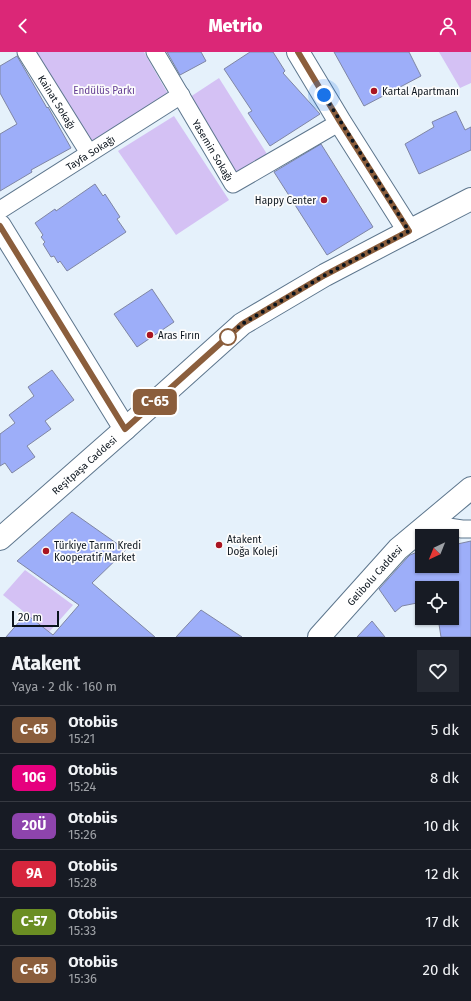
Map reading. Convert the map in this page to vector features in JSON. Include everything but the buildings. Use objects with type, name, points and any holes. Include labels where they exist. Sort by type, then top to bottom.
[{"type":"street","name":"Kainat Sokağı","points":[[26,52],[89,153]]},
{"type":"street","name":"Yasemin Sokağı","points":[[155,52],[233,184],[340,122]]},
{"type":"street","points":[[298,52],[409,231]]},
{"type":"street","name":"Tayfa Sokağı","points":[[0,210],[181,95]]},
{"type":"street","name":"Reşitpaşa Caddesi","points":[[0,539],[242,324],[325,275],[471,199]]},
{"type":"street","points":[[2,232],[125,429]]},
{"type":"street","name":"Gelibolu Caddesi","points":[[319,637],[398,549],[471,488]]},
{"type":"street","points":[[428,524],[471,529]]},
{"type":"green space","name":"Endülüs Parkı","points":[[36,52],[144,52],[168,94],[92,143]]},
{"type":"green space","points":[[439,52],[471,52],[471,83],[460,88]]},
{"type":"green space","points":[[219,78],[272,162],[232,180],[184,101]]},
{"type":"green space","points":[[174,116],[229,200],[176,235],[118,151]]},
{"type":"green space","points":[[25,570],[73,605],[49,632],[3,595]]},
{"type":"bus line","name":"C-65","points":[[0,226],[125,429],[242,324],[325,275],[409,231],[298,52]]},
{"type":"place","name":"Kartal Apartmanı","points":[[374,91]]},
{"type":"place","name":"Happy Center","points":[[324,200]]},
{"type":"place","name":"Aras Fırın","points":[[150,335]]},
{"type":"place","name":"Atakent Doğa Koleji","points":[[219,545]]},
{"type":"place","name":"Türkiye Tarım Kredi Kooperatif Market","points":[[46,551]]},
{"type":"route","points":[[228,337],[242,324],[325,275],[409,231],[324,95]]}]
